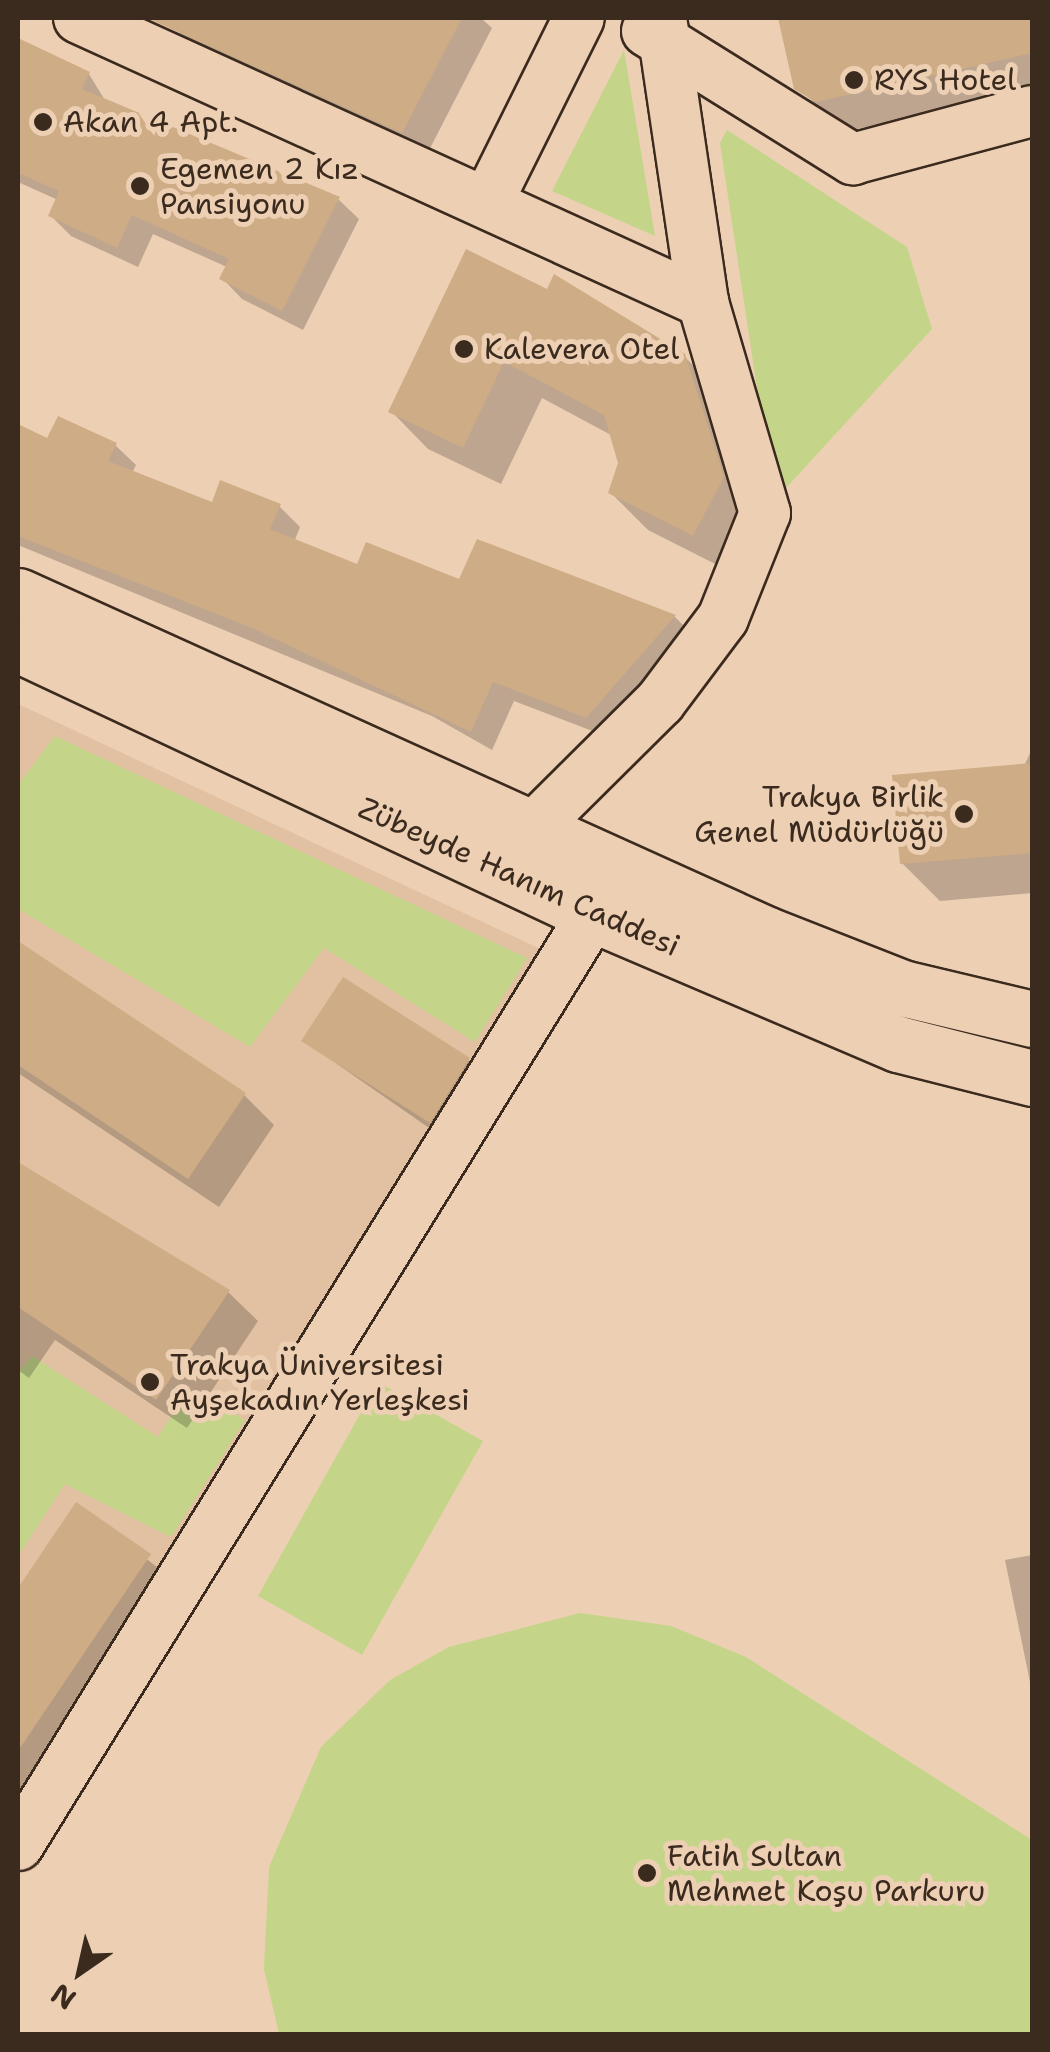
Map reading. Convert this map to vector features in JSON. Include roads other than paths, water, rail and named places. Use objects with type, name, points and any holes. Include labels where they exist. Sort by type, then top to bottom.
[{"type":"main road","name":"Zübeyde Hanım Caddesi","points":[[18,596],[528,833],[902,988],[1032,1020]]},
{"type":"main road","name":"Zübeyde Hanım Caddesi","points":[[18,644],[593,914],[898,1044],[1032,1078]]},
{"type":"street","points":[[79,18],[703,302]]},
{"type":"street","points":[[488,201],[579,18]]},
{"type":"street","points":[[650,26],[853,159],[1032,111]]},
{"type":"street","points":[[528,833],[660,702],[724,618],[764,513],[703,302],[650,26]]},
{"type":"street","points":[[18,1845],[593,914]]},
{"type":"place","name":"RYS Hotel","points":[[854,80]]},
{"type":"place","name":"Akan 4 Apt.","points":[[43,122]]},
{"type":"place","name":"Egemen 2 Kız Pansiyonu","points":[[140,186]]},
{"type":"place","name":"Kalevera Otel","points":[[464,349]]},
{"type":"place","name":"Trakya Birlik Genel Müdürlüğü","points":[[964,814]]},
{"type":"place","name":"Trakya Üniversitesi Ayşekadın Yerleşkesi","points":[[150,1382]]},
{"type":"place","name":"Fatih Sultan Mehmet Koşu Parkuru","points":[[647,1873]]}]
